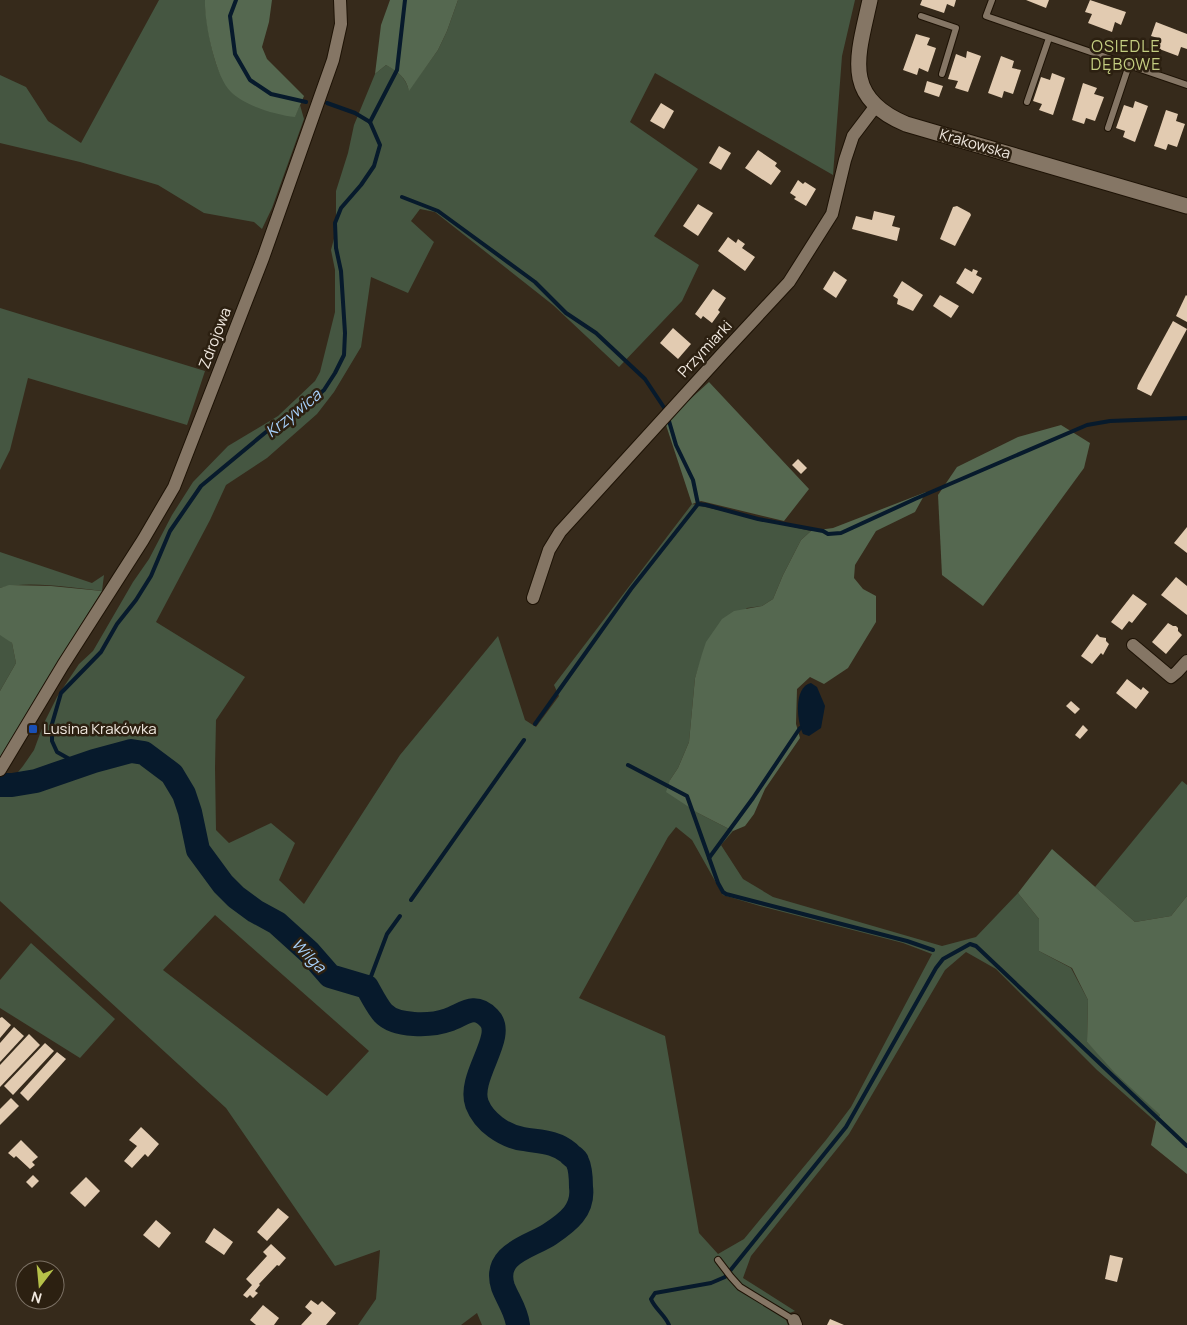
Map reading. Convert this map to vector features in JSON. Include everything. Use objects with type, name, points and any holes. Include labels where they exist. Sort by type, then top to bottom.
[{"type":"street","name":"Zdrojowa","points":[[1,768],[63,665],[144,540],[174,487],[263,258],[333,60],[341,24],[340,0]]},
{"type":"street","name":"Krakowska","points":[[870,0],[860,48],[858,73],[865,92],[875,107],[889,117],[906,124],[1187,206]]},
{"type":"street","name":"Przymiarki","points":[[533,598],[549,550],[560,532],[789,282],[832,214],[853,136],[875,107]]},
{"type":"street","points":[[1133,646],[1171,677],[1187,661]]},
{"type":"lane","points":[[992,0],[986,16],[1187,85]]},
{"type":"lane","points":[[921,16],[956,28],[942,74]]},
{"type":"lane","points":[[1027,102],[1048,38]]},
{"type":"lane","points":[[1108,128],[1129,66]]},
{"type":"lane","points":[[718,1260],[740,1287],[795,1323]]},
{"type":"green space","points":[[159,0],[205,0],[206,18],[213,53],[216,64],[224,79],[272,111],[295,116],[300,105],[304,119],[272,208],[262,229],[254,222],[204,213],[158,185],[80,162],[0,143],[0,75],[26,87],[48,121],[81,143]]},
{"type":"green space","points":[[205,0],[272,0],[269,22],[262,47],[267,59],[304,96],[295,117],[252,106],[237,97],[225,85],[215,62],[206,21]]},
{"type":"green space","points":[[390,0],[458,0],[438,50],[409,91],[401,75],[386,65],[375,74],[381,25]]},
{"type":"green space","points":[[458,0],[855,0],[842,56],[833,175],[655,73],[630,122],[698,169],[654,236],[699,265],[682,301],[619,367],[553,305],[435,212],[420,209],[411,221],[434,242],[408,293],[371,277],[361,347],[334,392],[317,414],[267,458],[226,485],[210,520],[156,622],[245,677],[216,720],[216,830],[229,843],[271,823],[295,843],[279,880],[304,904],[400,755],[498,636],[525,720],[536,727],[559,696],[554,685],[692,504],[811,531],[801,540],[773,599],[762,606],[747,608],[707,642],[695,678],[689,742],[678,768],[670,780],[698,813],[733,831],[721,845],[743,879],[773,897],[942,946],[976,937],[1018,893],[1039,919],[1039,951],[1071,968],[1088,1000],[1087,1042],[1160,1115],[1156,1122],[1097,1070],[996,969],[966,952],[945,970],[849,1134],[751,1256],[743,1278],[795,1311],[784,1315],[788,1325],[482,1325],[477,1313],[461,1325],[358,1325],[376,1299],[380,1250],[335,1266],[226,1108],[0,901],[0,794],[34,750],[44,723],[57,697],[79,664],[93,651],[193,482],[228,446],[278,416],[315,381],[320,372],[335,312],[335,270],[331,250],[336,231],[336,191],[348,153],[354,125],[375,74],[386,65],[400,75],[409,90],[438,50]],"holes":[[[676,827],[692,840],[723,895],[903,943],[932,954],[851,1107],[744,1239],[718,1254],[699,1233],[665,1036],[579,998],[668,837]],[[215,915],[369,1051],[327,1096],[163,970]]]},
{"type":"green space","points":[[0,308],[205,371],[187,425],[28,378],[10,450],[0,470]]},
{"type":"green space","points":[[709,382],[809,489],[784,521],[701,501],[692,504],[665,422]]},
{"type":"green space","points":[[1061,425],[1090,443],[1084,468],[983,606],[942,575],[938,495],[957,467],[1018,437]]},
{"type":"green space","points":[[926,492],[915,512],[876,531],[855,565],[854,578],[863,589],[876,596],[876,622],[848,668],[824,684],[810,677],[797,689],[796,724],[800,738],[765,789],[754,814],[745,826],[733,831],[698,813],[666,792],[689,742],[695,678],[702,654],[706,642],[722,619],[734,611],[762,606],[773,599],[801,540],[811,531],[833,528]]},
{"type":"green space","points":[[0,552],[92,583],[104,575],[102,591],[37,585],[0,588]]},
{"type":"green space","points":[[9,585],[51,586],[102,591],[0,757],[0,691],[16,663],[12,643],[0,635],[0,588]]},
{"type":"green space","points":[[2,634],[12,643],[16,663],[0,691],[0,635]]},
{"type":"green space","points":[[1182,781],[1187,785],[1187,896],[1171,916],[1135,922],[1095,887]]},
{"type":"green space","points":[[1052,849],[1135,922],[1171,916],[1187,896],[1187,1174],[1151,1145],[1156,1122],[1160,1115],[1115,1073],[1087,1042],[1088,1000],[1072,968],[1039,951],[1039,919],[1018,893]]},
{"type":"green space","points":[[31,943],[115,1019],[80,1058],[0,1008],[0,980]]},
{"type":"water","points":[[811,683],[817,687],[825,706],[821,728],[809,736],[803,734],[801,729],[798,706],[801,691]]},
{"type":"building","points":[[922,0],[956,0],[954,7],[947,4],[944,13],[920,5]]},
{"type":"building","points":[[1026,0],[1049,0],[1046,8]]},
{"type":"building","points":[[1090,0],[1126,12],[1121,25],[1115,22],[1112,32],[1088,23],[1092,14],[1085,12]]},
{"type":"building","points":[[1156,22],[1187,34],[1187,49],[1181,47],[1178,56],[1154,47],[1158,38],[1151,36]]},
{"type":"building","points":[[916,34],[930,38],[927,45],[936,48],[928,72],[919,68],[917,75],[903,70]]},
{"type":"building","points":[[967,51],[981,56],[968,92],[955,88],[958,81],[948,79],[956,54],[966,58]]},
{"type":"building","points":[[1001,56],[1014,61],[1012,68],[1021,70],[1013,94],[1004,91],[1002,98],[988,93]]},
{"type":"building","points":[[1052,73],[1065,78],[1053,115],[1039,110],[1042,104],[1033,101],[1041,77],[1050,80]]},
{"type":"building","points":[[927,81],[943,86],[939,97],[924,92]]},
{"type":"building","points":[[1083,83],[1097,88],[1094,94],[1104,97],[1095,121],[1086,118],[1084,124],[1072,120]]},
{"type":"building","points":[[1135,101],[1148,106],[1135,142],[1123,137],[1125,131],[1116,128],[1124,105],[1133,108]]},
{"type":"building","points":[[661,103],[674,111],[664,129],[650,121]]},
{"type":"building","points":[[1166,110],[1178,114],[1176,121],[1185,124],[1177,147],[1168,144],[1166,150],[1154,146]]},
{"type":"building","points":[[719,146],[731,153],[721,170],[709,163]]},
{"type":"building","points":[[758,150],[777,163],[775,166],[781,171],[771,185],[745,168]]},
{"type":"building","points":[[798,180],[816,189],[806,206],[794,199],[796,197],[790,193]]},
{"type":"building","points":[[698,204],[713,213],[698,236],[683,226]]},
{"type":"building","points":[[957,206],[971,215],[955,246],[940,239],[953,207]]},
{"type":"building","points":[[874,211],[895,216],[892,226],[900,228],[897,241],[852,229],[856,216],[872,220]]},
{"type":"building","points":[[728,237],[736,243],[738,239],[745,244],[742,248],[755,257],[745,271],[718,251]]},
{"type":"building","points":[[965,268],[972,272],[973,269],[978,271],[976,275],[982,278],[973,294],[956,283]]},
{"type":"building","points":[[834,271],[847,280],[836,298],[823,289]]},
{"type":"building","points":[[902,281],[923,295],[913,311],[897,304],[898,299],[893,296]]},
{"type":"building","points":[[713,289],[726,298],[718,310],[720,312],[712,323],[703,316],[701,319],[695,314]]},
{"type":"building","points":[[940,295],[959,306],[951,318],[933,306]]},
{"type":"building","points":[[1187,296],[1187,322],[1176,316]]},
{"type":"building","points":[[1173,321],[1187,329],[1151,396],[1137,389],[1138,385]]},
{"type":"building","points":[[673,328],[691,344],[678,359],[660,343]]},
{"type":"building","points":[[798,459],[807,468],[801,474],[792,465]]},
{"type":"building","points":[[1187,527],[1187,553],[1174,543]]},
{"type":"building","points":[[1176,577],[1187,586],[1187,615],[1161,595]]},
{"type":"building","points":[[1133,594],[1147,604],[1132,623],[1129,621],[1122,630],[1111,622]]},
{"type":"building","points":[[1168,623],[1176,626],[1182,635],[1166,654],[1152,642]]},
{"type":"building","points":[[1097,634],[1100,637],[1106,638],[1109,644],[1103,655],[1101,653],[1092,664],[1081,656]]},
{"type":"building","points":[[1127,679],[1141,690],[1143,687],[1149,692],[1136,709],[1116,693]]},
{"type":"building","points":[[1071,701],[1080,709],[1075,714],[1066,706]]},
{"type":"building","points":[[1083,725],[1088,730],[1080,739],[1075,735]]},
{"type":"building","points":[[2,1017],[11,1025],[0,1038],[0,1018]]},
{"type":"building","points":[[14,1027],[24,1036],[0,1062],[0,1043]]},
{"type":"building","points":[[29,1034],[40,1045],[0,1087],[0,1065]]},
{"type":"building","points":[[45,1043],[54,1051],[13,1095],[4,1086]]},
{"type":"building","points":[[57,1052],[66,1059],[28,1101],[20,1093]]},
{"type":"building","points":[[11,1098],[19,1106],[0,1125],[0,1109]]},
{"type":"building","points":[[141,1127],[159,1144],[148,1157],[145,1154],[132,1168],[124,1161],[137,1146],[129,1140]]},
{"type":"building","points":[[21,1140],[38,1157],[32,1162],[35,1165],[30,1169],[16,1156],[14,1158],[8,1153]]},
{"type":"building","points":[[33,1175],[39,1181],[32,1188],[26,1182]]},
{"type":"building","points":[[86,1177],[100,1191],[85,1207],[70,1193]]},
{"type":"building","points":[[278,1208],[289,1217],[267,1241],[257,1232]]},
{"type":"building","points":[[156,1220],[171,1233],[159,1248],[143,1235]]},
{"type":"building","points":[[214,1228],[233,1242],[224,1255],[205,1242]]},
{"type":"building","points":[[271,1244],[286,1258],[259,1284],[255,1291],[258,1293],[253,1298],[250,1295],[247,1298],[243,1295],[252,1285],[246,1279],[267,1256],[263,1252]]},
{"type":"building","points":[[1110,1255],[1123,1258],[1117,1282],[1105,1279]]},
{"type":"building","points":[[311,1300],[318,1305],[322,1301],[336,1313],[326,1325],[301,1325],[312,1313],[305,1307]]},
{"type":"building","points":[[263,1305],[279,1318],[274,1325],[256,1325],[250,1320]]},
{"type":"building","points":[[830,1319],[844,1325],[827,1325]]},
{"type":"waterway","points":[[236,0],[230,16],[235,54],[250,80],[271,94],[306,102]]},
{"type":"waterway","name":"Krzywica","points":[[370,122],[397,70],[405,0]]},
{"type":"waterway","points":[[327,103],[355,113],[370,122]]},
{"type":"waterway","name":"Krzywica","points":[[79,767],[73,761],[57,752],[52,741],[52,724],[61,693],[101,652],[117,624],[136,600],[151,576],[170,531],[201,486],[266,432],[293,417],[324,390],[344,355],[345,333],[341,271],[336,248],[335,223],[341,208],[361,185],[374,166],[380,145],[370,122]]},
{"type":"waterway","points":[[402,197],[438,211],[535,282],[566,313],[596,333],[645,379],[665,409]]},
{"type":"waterway","points":[[698,504],[758,519],[823,531],[828,534],[841,533],[1087,425],[1110,421],[1187,418]]},
{"type":"waterway","points":[[535,724],[631,589],[698,504],[693,480],[676,445],[669,421]]},
{"type":"waterway","points":[[709,858],[753,798],[800,728]]},
{"type":"waterway","points":[[411,900],[524,740]]},
{"type":"waterway","name":"Wilga","points":[[0,785],[36,781],[94,761],[131,751],[144,753],[172,774],[184,794],[198,850],[223,884],[236,897],[255,911],[277,923],[309,952],[330,976],[367,987],[383,1013],[396,1021],[414,1024],[441,1022],[473,1010],[484,1013],[489,1018],[493,1026],[493,1035],[475,1093],[480,1111],[496,1127],[509,1135],[553,1144],[564,1149],[576,1160],[581,1177],[580,1202],[569,1220],[542,1239],[515,1253],[503,1266],[501,1275],[503,1287],[514,1310],[518,1325]]},
{"type":"waterway","points":[[628,765],[687,796],[718,883],[726,894],[907,941],[933,950]]},
{"type":"waterway","points":[[367,987],[387,934],[400,916]]},
{"type":"waterway","points":[[669,1325],[651,1299],[655,1293],[711,1283],[725,1277],[846,1127],[936,968],[943,959],[970,944],[976,946],[1187,1146]]},
{"type":"place","name":"Lusina Krakówka","points":[[33,729]]},
{"type":"district","name":"OSIEDLE DĘBOWE","points":[[1126,55]]}]
